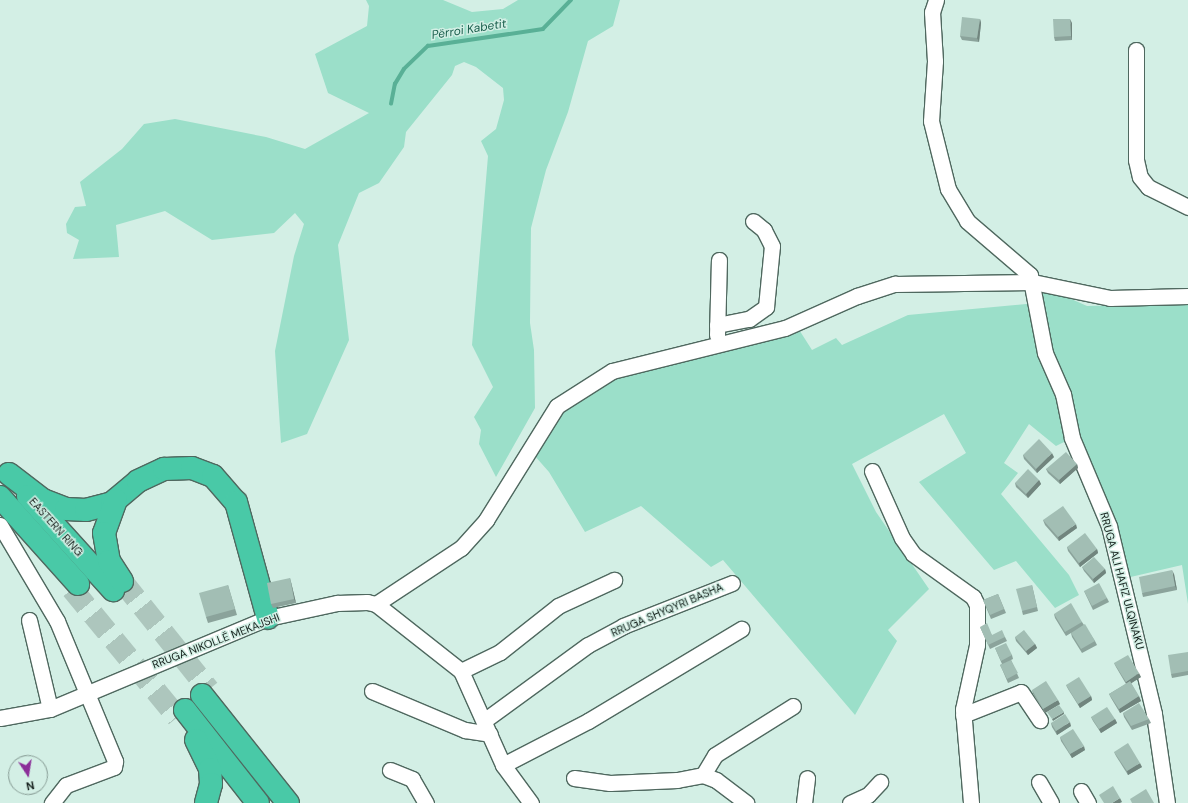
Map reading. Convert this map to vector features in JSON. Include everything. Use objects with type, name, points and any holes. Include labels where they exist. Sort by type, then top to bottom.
[{"type":"highway","points":[[5,468],[35,495],[66,509],[86,510],[116,500],[138,481],[164,469],[192,468],[213,476],[236,502],[268,618]]},
{"type":"highway","name":"EASTERN RING","points":[[5,468],[118,586],[109,561],[104,533],[116,500]]},
{"type":"highway","name":"EASTERN RING","points":[[0,497],[75,586]]},
{"type":"highway","points":[[206,693],[225,724],[288,803]]},
{"type":"highway","points":[[206,803],[211,784],[209,762],[181,714],[258,803]]},
{"type":"street","name":"RRUGA ALI HAFIZ ULQINAKU","points":[[936,0],[932,12],[935,60],[931,121],[948,189],[967,221],[1026,270],[1033,282],[1045,353],[1063,394],[1072,438],[1109,526],[1154,714],[1167,803]]},
{"type":"street","points":[[1136,50],[1136,160],[1140,177],[1148,187],[1188,207]]},
{"type":"street","points":[[717,325],[749,319],[766,307],[772,246],[764,230],[753,221]]},
{"type":"street","points":[[716,346],[719,260]]},
{"type":"street","points":[[532,803],[503,765],[485,720],[461,671],[376,604],[439,566],[474,535],[550,415],[564,399],[612,371],[796,325],[857,296],[895,284],[1033,282],[1110,298],[1188,296]]},
{"type":"street","points":[[872,471],[902,538],[913,554],[973,597],[977,605],[977,645],[963,715],[971,803]]},
{"type":"street","points":[[0,525],[57,621],[88,691],[114,767],[66,785],[52,803]]},
{"type":"street","points":[[461,671],[495,656],[558,606],[614,580]]},
{"type":"street","name":"RRUGA SHYQYRI BASHA","points":[[485,720],[588,645],[623,626],[732,583]]},
{"type":"street","name":"RRUGA NIKOLLË MEKAJSHI","points":[[0,718],[50,709],[88,691],[268,618],[337,603],[376,604]]},
{"type":"street","points":[[29,620],[50,709]]},
{"type":"street","points":[[503,765],[588,721],[741,629]]},
{"type":"street","points":[[372,691],[465,730],[490,734]]},
{"type":"street","points":[[963,715],[1021,692],[1040,720]]},
{"type":"street","points":[[703,774],[715,755],[793,706]]},
{"type":"street","points":[[390,770],[412,779],[426,803]]},
{"type":"street","points":[[574,778],[610,783],[677,780],[703,774],[716,780],[746,803]]},
{"type":"street","points":[[804,803],[807,778]]},
{"type":"street","points":[[850,803],[868,795],[880,782]]},
{"type":"street","points":[[1039,782],[1052,803]]},
{"type":"green space","points":[[366,0],[443,0],[472,12],[503,9],[518,0],[620,0],[613,26],[588,41],[568,112],[546,170],[531,228],[530,323],[534,350],[535,408],[496,477],[479,444],[481,430],[474,417],[493,387],[472,345],[488,156],[481,141],[496,129],[504,100],[503,88],[476,67],[464,62],[455,66],[452,75],[406,132],[404,147],[379,183],[359,193],[338,245],[349,340],[307,434],[281,443],[275,351],[294,256],[304,224],[295,213],[274,233],[212,240],[165,211],[116,225],[119,257],[73,259],[79,240],[67,233],[66,224],[75,207],[86,206],[80,182],[122,149],[144,124],[175,119],[266,137],[305,149],[369,113],[328,93],[315,54],[367,26],[369,6]]},
{"type":"green space","points":[[1033,282],[1087,306],[1188,304],[1188,604],[1182,565],[1122,579],[1072,438],[1056,446],[1029,424],[1004,463],[1018,473],[1001,494],[1069,575],[1079,595],[1055,608],[1016,561],[994,570],[919,482],[966,453],[944,414],[852,464],[876,512],[929,589],[888,630],[897,641],[855,715],[723,560],[711,567],[641,506],[585,532],[549,472],[534,455],[550,415],[603,375],[796,325],[812,350],[836,338],[842,345],[908,315],[1036,303]]},
{"type":"building","points":[[962,17],[980,19],[977,38],[960,36]]},
{"type":"building","points":[[1053,19],[1070,19],[1071,36],[1054,37]]},
{"type":"building","points":[[1039,439],[1052,453],[1036,469],[1023,455]]},
{"type":"building","points":[[1066,452],[1077,464],[1059,480],[1046,469]]},
{"type":"building","points":[[1028,469],[1039,480],[1026,494],[1015,483]]},
{"type":"building","points":[[1063,506],[1076,524],[1058,537],[1043,520]]},
{"type":"building","points":[[1085,533],[1097,549],[1079,563],[1067,547]]},
{"type":"building","points":[[1094,557],[1105,569],[1093,579],[1082,567]]},
{"type":"building","points":[[1172,570],[1175,586],[1142,593],[1139,577]]},
{"type":"building","points":[[290,578],[294,599],[271,604],[267,583]]},
{"type":"building","points":[[1099,583],[1107,598],[1092,606],[1084,591]]},
{"type":"building","points":[[228,585],[235,609],[206,617],[199,593]]},
{"type":"building","points":[[1032,585],[1037,607],[1022,611],[1016,589]]},
{"type":"building","points":[[998,594],[1004,609],[990,615],[983,600]]},
{"type":"building","points":[[1071,603],[1082,622],[1065,632],[1054,614]]},
{"type":"building","points":[[987,623],[992,635],[1002,630],[1005,637],[988,645],[980,627]]},
{"type":"building","points":[[1085,624],[1095,641],[1081,649],[1071,633]]},
{"type":"building","points":[[1024,630],[1035,644],[1026,651],[1015,637]]},
{"type":"building","points":[[1006,643],[1012,655],[1001,661],[995,648]]},
{"type":"building","points":[[1188,652],[1188,671],[1171,674],[1168,655]]},
{"type":"building","points":[[1128,655],[1139,673],[1126,682],[1114,663]]},
{"type":"building","points":[[1011,660],[1018,673],[1007,679],[1000,665]]},
{"type":"building","points":[[1079,677],[1091,696],[1078,704],[1066,685]]},
{"type":"building","points":[[1046,681],[1058,700],[1043,709],[1032,690]]},
{"type":"building","points":[[1130,681],[1139,696],[1119,709],[1109,694]]},
{"type":"building","points":[[1139,703],[1149,719],[1131,726],[1123,713]]},
{"type":"building","points":[[1059,705],[1064,712],[1052,719],[1047,712]]},
{"type":"building","points":[[1107,707],[1115,719],[1099,729],[1091,717]]},
{"type":"building","points":[[1065,714],[1070,722],[1056,731],[1051,723]]},
{"type":"building","points":[[1073,729],[1084,746],[1070,754],[1060,737]]},
{"type":"building","points":[[1128,743],[1140,763],[1127,771],[1114,752]]},
{"type":"building","points":[[1113,786],[1120,798],[1112,803],[1104,803],[1099,795]]},
{"type":"building","points":[[1146,789],[1154,803],[1132,803],[1130,799]]},
{"type":"waterway","name":"Përroi Kabetit","points":[[391,104],[395,84],[404,69],[428,46],[543,29],[571,0]]},
{"type":"tunnel","points":[[122,581],[209,690]]},
{"type":"tunnel","points":[[72,589],[177,717]]}]
